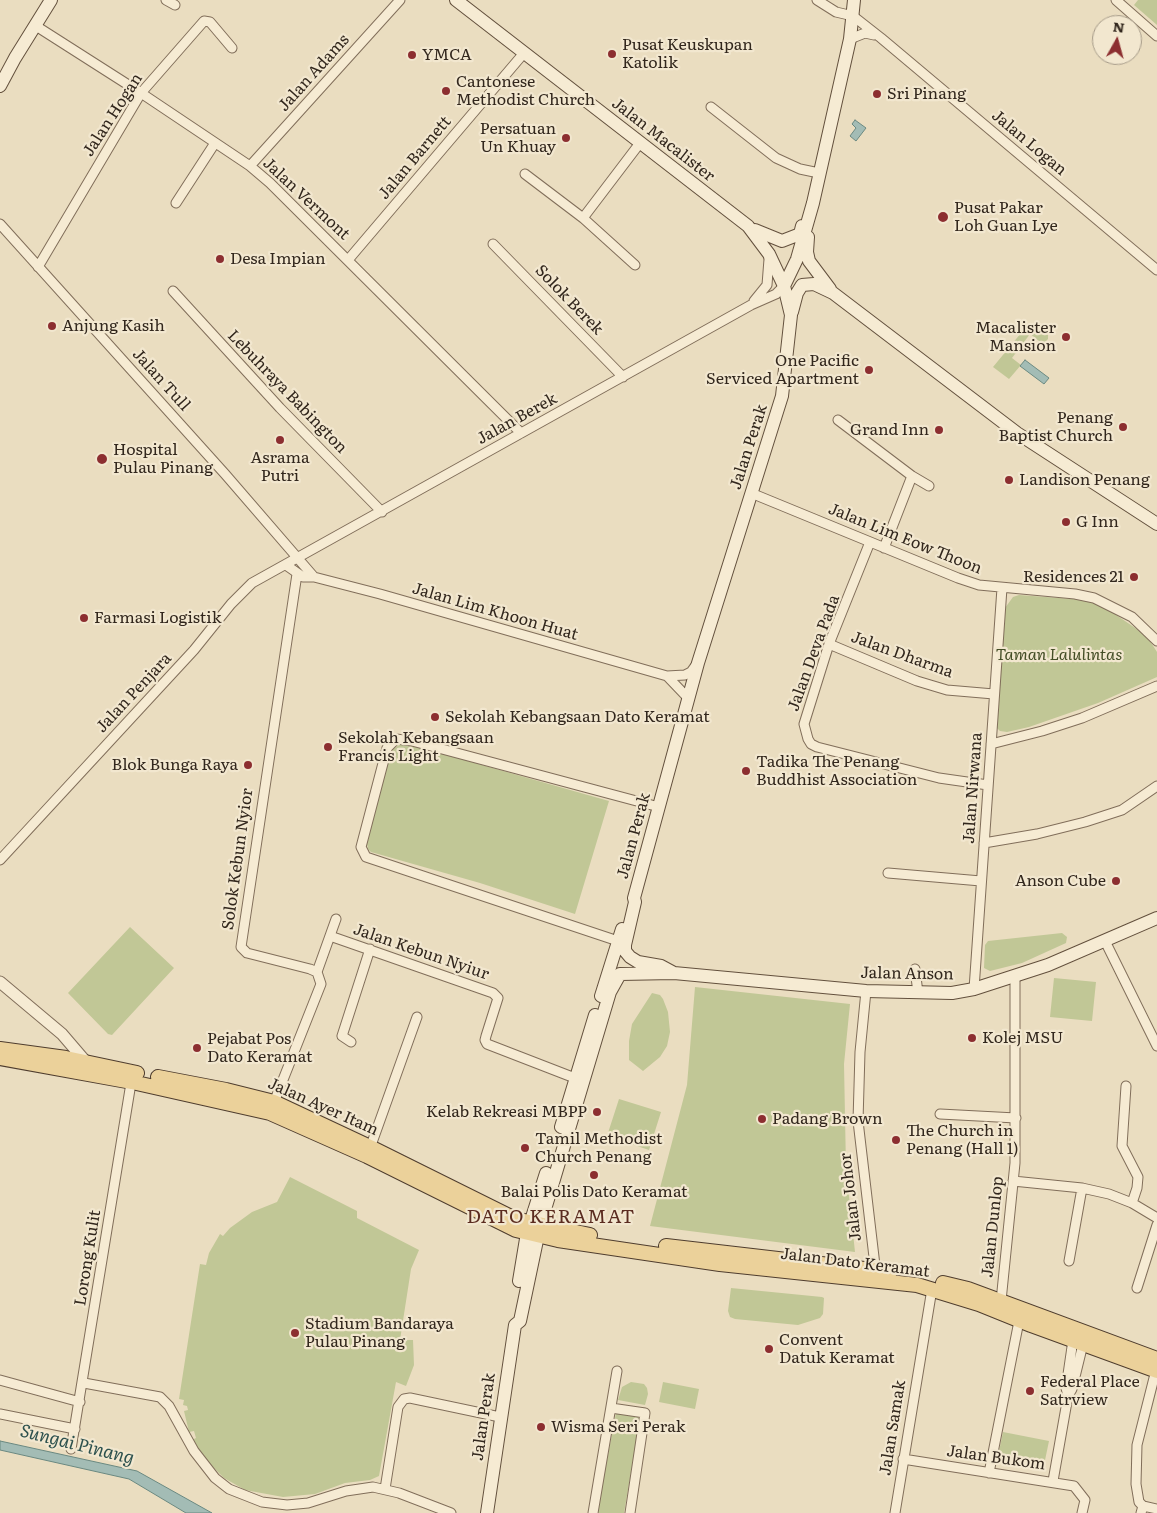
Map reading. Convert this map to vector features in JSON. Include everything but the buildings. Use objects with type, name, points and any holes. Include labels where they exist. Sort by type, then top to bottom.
[{"type":"main road","points":[[0,86],[51,0]]},
{"type":"main road","name":"Jalan Macalister","points":[[456,0],[748,226],[769,254],[784,286]]},
{"type":"main road","points":[[784,286],[796,259],[810,215],[850,39],[854,0]]},
{"type":"main road","points":[[748,226],[771,238],[782,241],[800,234],[815,180],[819,173]]},
{"type":"main road","points":[[810,215],[807,252],[809,261],[833,293]]},
{"type":"main road","points":[[791,315],[797,293],[802,285],[814,284],[833,293],[1017,433],[1157,524]]},
{"type":"main road","name":"Jalan Perak","points":[[674,973],[661,966],[638,962],[630,958],[625,951],[634,898],[688,698],[782,396],[791,315],[784,286]]},
{"type":"main road","name":"Jalan Perak","points":[[582,1078],[618,941],[630,902],[634,898]]},
{"type":"main road","name":"Jalan Anson","points":[[674,973],[866,990],[918,993],[952,992],[974,989],[1015,976],[1105,941],[1157,918]]},
{"type":"main road","name":"Jalan Perak","points":[[487,1513],[515,1326],[513,1319],[533,1229],[610,992],[616,978],[627,972],[660,975],[674,973]]},
{"type":"main road","name":"Jalan Ayer Itam","points":[[0,1049],[86,1062],[133,1077]]},
{"type":"main road","name":"Jalan Ayer Itam","points":[[0,1058],[226,1090],[272,1107],[533,1229]]},
{"type":"main road","name":"Jalan Dato Keramat","points":[[533,1229],[876,1275],[922,1277],[1001,1301],[1157,1371]]},
{"type":"main road","name":"Jalan Dato Keramat","points":[[876,1275],[932,1289],[979,1304],[1019,1321],[1153,1357]]},
{"type":"street","points":[[166,0],[175,5]]},
{"type":"street","name":"Jalan Adams","points":[[250,166],[400,0]]},
{"type":"street","name":"Jalan Logan","points":[[817,0],[836,12],[853,16],[881,38],[1157,270]]},
{"type":"street","points":[[1116,0],[1157,36]]},
{"type":"street","name":"Jalan Hogan","points":[[38,267],[141,93],[204,21],[210,22],[232,48]]},
{"type":"street","name":"Jalan Vermont","points":[[36,26],[250,166],[270,183],[522,433]]},
{"type":"street","points":[[850,39],[865,33],[881,38]]},
{"type":"street","name":"Jalan Barnett","points":[[348,260],[524,53]]},
{"type":"street","points":[[711,107],[776,158],[800,169],[819,173]]},
{"type":"street","points":[[176,203],[214,143]]},
{"type":"street","points":[[583,218],[640,143]]},
{"type":"street","points":[[525,174],[583,218],[635,265]]},
{"type":"street","name":"Jalan Tull","points":[[0,224],[298,559]]},
{"type":"street","name":"Solok Berek","points":[[493,244],[622,377]]},
{"type":"street","name":"Jalan Berek","points":[[751,305],[767,285],[769,254]]},
{"type":"street","name":"Jalan Berek","points":[[298,559],[751,305],[776,294],[784,286]]},
{"type":"street","name":"Lebuhraya Babington","points":[[173,291],[280,408],[382,512]]},
{"type":"street","points":[[838,420],[912,476],[929,486]]},
{"type":"street","points":[[884,548],[912,476]]},
{"type":"street","name":"Jalan Lim Eow Thoon","points":[[751,493],[958,578],[1002,588],[1075,594],[1094,598],[1132,618],[1157,641]]},
{"type":"street","name":"Jalan Deva Pada","points":[[870,542],[830,644],[804,724],[811,744],[939,778],[988,785]]},
{"type":"street","points":[[298,559],[314,577]]},
{"type":"street","name":"Jalan Penjara","points":[[0,860],[194,650],[245,589],[263,576],[298,559]]},
{"type":"street","name":"Jalan Lim Khoon Huat","points":[[286,565],[297,574],[314,577],[667,676],[684,675],[691,672],[698,663]]},
{"type":"street","name":"Solok Kebun Nyior","points":[[297,574],[241,947],[247,953],[317,972]]},
{"type":"street","name":"Jalan Nirwana","points":[[974,989],[1002,588]]},
{"type":"street","name":"Jalan Dharma","points":[[830,644],[947,690],[994,694]]},
{"type":"street","points":[[667,676],[688,698]]},
{"type":"street","points":[[990,744],[1042,731],[1082,718],[1157,686]]},
{"type":"street","points":[[618,941],[366,856],[361,847],[387,748],[396,739],[412,741],[659,807]]},
{"type":"street","points":[[984,843],[1037,834],[1122,810],[1157,786]]},
{"type":"street","points":[[888,872],[981,881]]},
{"type":"street","points":[[272,1107],[302,1038],[321,984],[317,972],[336,919]]},
{"type":"street","name":"Jalan Kebun Nyiur","points":[[330,936],[494,993],[498,998],[485,1040],[487,1044],[582,1078]]},
{"type":"street","points":[[1105,941],[1157,1046]]},
{"type":"street","points":[[351,1042],[342,1036],[370,949]]},
{"type":"street","points":[[915,969],[918,993]]},
{"type":"street","name":"Jalan Dunlop","points":[[1001,1301],[1013,1181],[1016,1118],[1015,976]]},
{"type":"street","points":[[0,982],[62,1034],[86,1062]]},
{"type":"street","name":"Jalan Johor","points":[[866,990],[860,1052],[858,1121],[876,1275]]},
{"type":"street","points":[[369,1151],[417,1017]]},
{"type":"street","name":"Lorong Kulit","points":[[72,1449],[133,1077]]},
{"type":"street","points":[[1126,1090],[1123,1149],[1138,1177],[1138,1188],[1132,1202]]},
{"type":"street","points":[[940,1114],[1016,1118]]},
{"type":"street","points":[[1013,1181],[1082,1188],[1109,1194],[1132,1202],[1157,1218]]},
{"type":"street","points":[[1069,1261],[1082,1188]]},
{"type":"street","points":[[1138,1288],[1157,1225]]},
{"type":"street","name":"Jalan Samak","points":[[895,1513],[932,1289]]},
{"type":"street","points":[[989,1472],[1019,1321]]},
{"type":"street","points":[[1053,1481],[1068,1396],[1072,1389],[1081,1338]]},
{"type":"street","points":[[1153,1357],[1157,1363],[1157,1371],[1145,1404],[1137,1445],[1136,1484],[1142,1509],[1157,1509]]},
{"type":"street","points":[[593,1513],[617,1372]]},
{"type":"street","points":[[0,1380],[80,1402]]},
{"type":"street","points":[[84,1383],[160,1397],[169,1406],[204,1466],[229,1489],[245,1496],[262,1502],[287,1505],[308,1503],[363,1488],[385,1488],[451,1513]]},
{"type":"street","points":[[385,1488],[398,1407],[404,1399],[410,1398],[500,1417]]},
{"type":"street","points":[[611,1408],[645,1413],[630,1513]]},
{"type":"street","points":[[0,1414],[75,1429]]},
{"type":"street","name":"Jalan Bukom","points":[[903,1459],[1053,1481],[1074,1486],[1085,1500],[1082,1513]]},
{"type":"green space","points":[[1138,0],[1157,0],[1157,25],[1134,5]]},
{"type":"green space","points":[[1026,327],[1035,333],[1039,328],[1048,335],[1048,339],[1043,344],[1030,334],[1012,358],[1021,365],[1009,379],[993,367]]},
{"type":"green space","name":"Taman Lalulintas","points":[[1019,595],[1086,600],[1106,608],[1144,634],[1150,641],[1157,652],[1157,677],[1098,703],[1029,727],[1007,732],[1000,731],[994,725],[1005,608],[1013,597]]},
{"type":"green space","points":[[400,744],[408,744],[609,801],[575,914],[480,883],[371,852],[367,844],[390,752]]},
{"type":"green space","points":[[130,927],[174,968],[112,1035],[108,1034],[68,993]]},
{"type":"green space","points":[[1062,933],[1067,937],[1066,943],[1022,963],[990,971],[984,968],[985,945],[988,941]]},
{"type":"green space","points":[[1054,978],[1096,982],[1092,1021],[1050,1017]]},
{"type":"green space","name":"Padang Brown","points":[[695,987],[850,1004],[844,1064],[846,1168],[855,1252],[650,1226],[687,1085]]},
{"type":"green space","points":[[652,993],[660,995],[663,999],[668,1012],[670,1032],[667,1046],[660,1057],[643,1071],[629,1060],[629,1041],[632,1024]]},
{"type":"green space","points":[[619,1099],[661,1112],[649,1150],[607,1136]]},
{"type":"green space","name":"Stadium Bandaraya Pulau Pinang","points":[[290,1177],[357,1211],[357,1218],[419,1250],[411,1269],[400,1340],[413,1340],[414,1365],[406,1386],[396,1382],[379,1476],[370,1480],[345,1483],[315,1494],[283,1497],[245,1490],[224,1478],[210,1464],[192,1440],[196,1438],[194,1431],[189,1432],[184,1411],[188,1410],[187,1406],[183,1405],[184,1400],[179,1399],[200,1264],[206,1265],[209,1253],[220,1234],[223,1236],[230,1228],[252,1212],[277,1202]]},
{"type":"green space","points":[[731,1288],[822,1297],[824,1298],[823,1314],[820,1318],[798,1325],[735,1319],[730,1317],[728,1311]]},
{"type":"green space","points":[[631,1382],[644,1384],[647,1388],[648,1394],[645,1405],[618,1400],[622,1387]]},
{"type":"green space","points":[[663,1382],[699,1389],[695,1409],[659,1402]]},
{"type":"green space","points":[[616,1413],[637,1416],[640,1420],[624,1513],[597,1513]]},
{"type":"green space","points":[[1003,1432],[1049,1441],[1044,1465],[998,1456]]},
{"type":"water","points":[[855,120],[866,128],[856,141],[850,136],[856,128],[852,124]]},
{"type":"water","points":[[1025,360],[1049,378],[1044,384],[1020,366]]},
{"type":"water","points":[[0,1441],[137,1471],[212,1513],[186,1513],[129,1479],[0,1450]]},
{"type":"place","name":"Pusat Keuskupan Katolik","points":[[612,54]]},
{"type":"place","name":"YMCA","points":[[412,55]]},
{"type":"place","name":"Cantonese Methodist Church","points":[[446,91]]},
{"type":"place","name":"Sri Pinang","points":[[877,94]]},
{"type":"place","name":"Persatuan Un Khuay","points":[[566,138]]},
{"type":"place","name":"Pusat Pakar Loh Guan Lye","points":[[943,217]]},
{"type":"place","name":"Desa Impian","points":[[220,259]]},
{"type":"place","name":"Anjung Kasih","points":[[52,326]]},
{"type":"place","name":"Macalister Mansion","points":[[1066,337]]},
{"type":"place","name":"One Pacific Serviced Apartment","points":[[869,370]]},
{"type":"place","name":"Penang Baptist Church","points":[[1123,427]]},
{"type":"place","name":"Grand Inn","points":[[939,430]]},
{"type":"place","name":"Asrama Putri","points":[[280,440]]},
{"type":"place","name":"Hospital Pulau Pinang","points":[[102,459]]},
{"type":"place","name":"Landison Penang","points":[[1009,480]]},
{"type":"place","name":"G Inn","points":[[1066,522]]},
{"type":"place","name":"Residences 21","points":[[1134,577]]},
{"type":"place","name":"Farmasi Logistik","points":[[84,618]]},
{"type":"place","name":"Sekolah Kebangsaan Dato Keramat","points":[[435,717]]},
{"type":"place","name":"Sekolah Kebangsaan Francis Light","points":[[328,747]]},
{"type":"place","name":"Blok Bunga Raya","points":[[248,765]]},
{"type":"place","name":"Tadika The Penang Buddhist Association","points":[[746,771]]},
{"type":"place","name":"Anson Cube","points":[[1116,881]]},
{"type":"place","name":"Kolej MSU","points":[[972,1038]]},
{"type":"place","name":"Pejabat Pos Dato Keramat","points":[[197,1048]]},
{"type":"place","name":"Kelab Rekreasi MBPP","points":[[597,1112]]},
{"type":"place","name":"Padang Brown","points":[[762,1119]]},
{"type":"place","name":"The Church in Penang (Hall 1)","points":[[896,1140]]},
{"type":"place","name":"Tamil Methodist Church Penang","points":[[525,1148]]},
{"type":"place","name":"Balai Polis Dato Keramat","points":[[594,1175]]},
{"type":"place","name":"Stadium Bandaraya Pulau Pinang","points":[[295,1333]]},
{"type":"place","name":"Convent Datuk Keramat","points":[[769,1349]]},
{"type":"place","name":"Federal Place Satrview","points":[[1030,1391]]},
{"type":"place","name":"Wisma Seri Perak","points":[[541,1427]]},
{"type":"district","name":"DATO KERAMAT","points":[[551,1217]]},
{"type":"water label","name":"Sungai Pinang","points":[[77,1445]]}]
